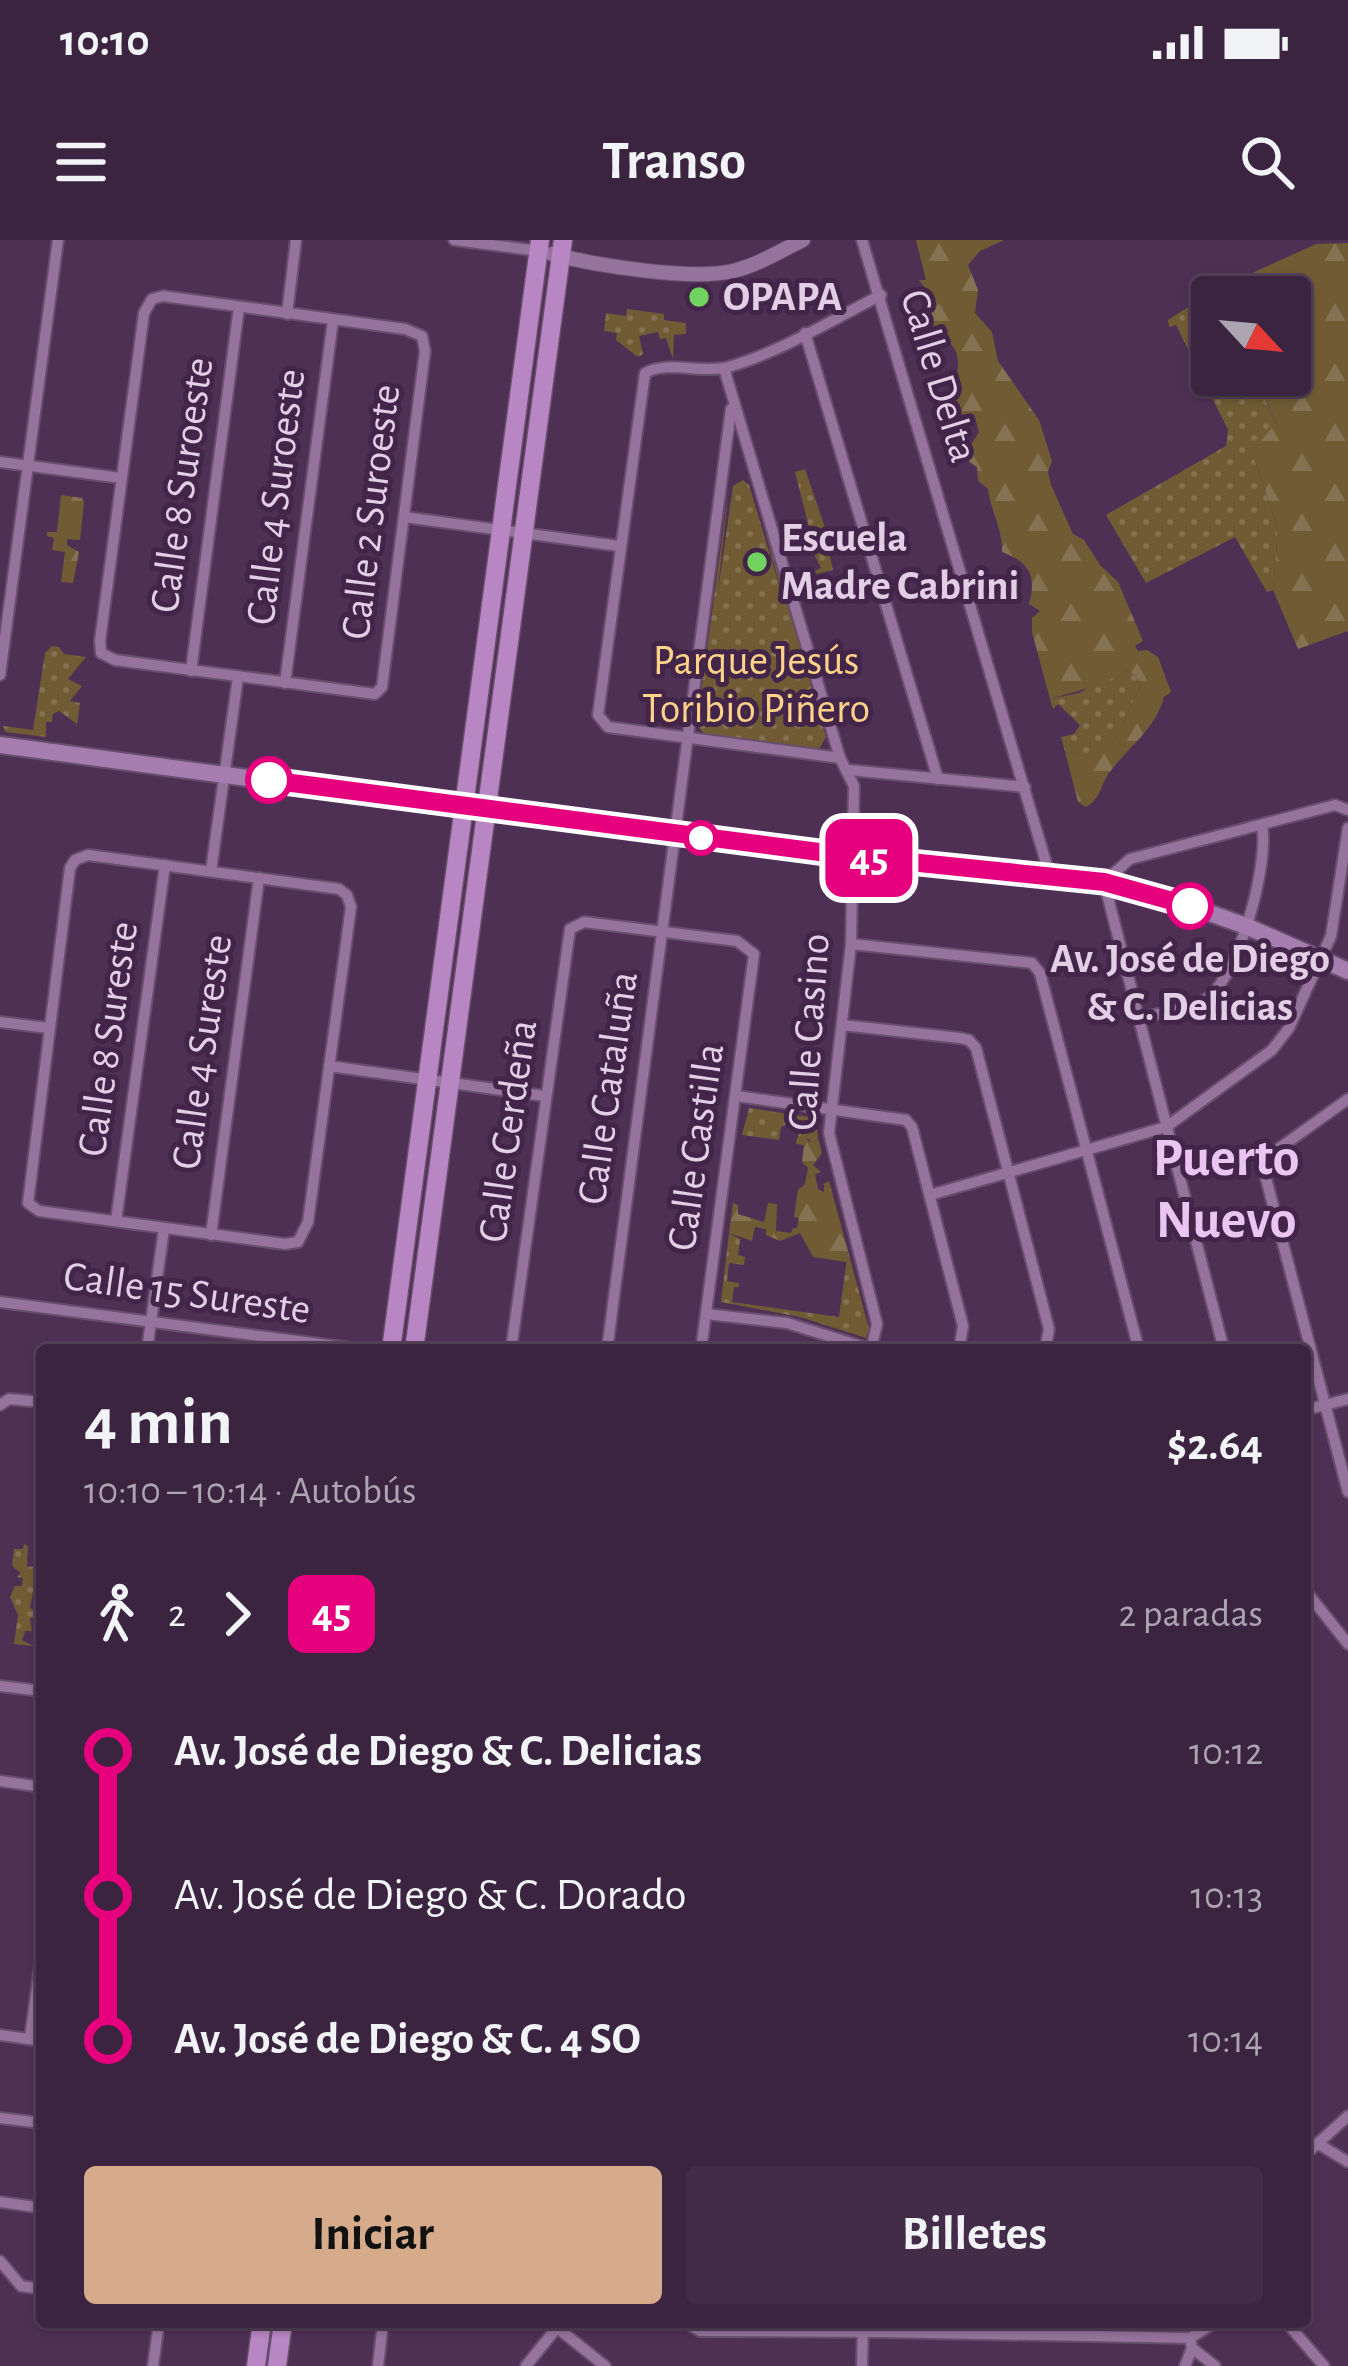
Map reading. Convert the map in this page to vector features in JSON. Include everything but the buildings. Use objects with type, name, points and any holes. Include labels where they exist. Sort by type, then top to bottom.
[{"type":"main road","points":[[392,1344],[539,246]]},
{"type":"main road","points":[[415,1344],[562,248]]},
{"type":"main road","points":[[0,745],[676,835],[1104,882],[1246,926],[1348,970]]},
{"type":"main road","points":[[256,2366],[261,2328]]},
{"type":"main road","points":[[277,2366],[282,2328]]},
{"type":"street","points":[[0,674],[58,240]]},
{"type":"street","points":[[286,314],[296,240]]},
{"type":"street","points":[[454,240],[562,248],[689,273],[720,273],[758,262],[802,240]]},
{"type":"street","name":"Calle Delta","points":[[862,240],[1050,876]]},
{"type":"street","points":[[840,758],[608,727],[598,715],[642,380],[651,369],[724,368],[881,295]]},
{"type":"street","points":[[285,683],[108,658],[101,653],[121,478],[144,314],[157,296],[333,320]]},
{"type":"street","name":"Calle 8 Suroeste","points":[[190,671],[239,308]]},
{"type":"street","name":"Calle 2 Suroeste","points":[[285,683],[368,696],[379,690],[404,517],[424,341],[413,331],[333,320]]},
{"type":"street","name":"Calle 4 Suroeste","points":[[285,683],[333,320]]},
{"type":"street","points":[[805,333],[938,779]]},
{"type":"street","points":[[724,368],[840,758],[849,770],[1025,787]]},
{"type":"street","name":"Calle Cataluña","points":[[608,1344],[732,399]]},
{"type":"street","points":[[0,462],[121,478]]},
{"type":"street","points":[[723,473],[753,470]]},
{"type":"street","points":[[404,517],[619,546]]},
{"type":"street","name":"Calle 4 Suroeste","points":[[224,774],[238,677]]},
{"type":"street","name":"Calle Casino","points":[[849,770],[854,786],[851,944],[830,1110],[833,1154],[877,1324],[873,1344]]},
{"type":"street","name":"Calle 4 Sureste","points":[[211,872],[224,774]]},
{"type":"street","points":[[1222,1344],[1104,882],[1130,859],[1344,808]]},
{"type":"street","points":[[1137,1018],[1195,1004],[1210,996],[1224,976],[1257,896],[1262,826]]},
{"type":"street","points":[[930,1195],[1166,1127],[1277,1044],[1321,959],[1336,915],[1348,828]]},
{"type":"street","points":[[88,855],[211,872],[339,889],[350,901],[308,1222],[303,1239],[292,1245],[39,1211],[28,1202],[70,868],[88,855]]},
{"type":"street","name":"Calle 8 Sureste","points":[[116,1221],[165,866]]},
{"type":"street","name":"Calle 4 Sureste","points":[[211,1235],[259,878]]},
{"type":"street","name":"Calle Cerdeña","points":[[512,1344],[571,928],[577,923],[662,932]]},
{"type":"street","name":"Calle Castilla","points":[[662,932],[737,941],[754,954],[702,1344]]},
{"type":"street","points":[[851,944],[1032,963],[1040,973],[1137,1344]]},
{"type":"street","points":[[0,1022],[48,1028]]},
{"type":"street","points":[[842,1025],[969,1040],[976,1048],[1048,1323],[1046,1344]]},
{"type":"street","points":[[329,1066],[545,1096]]},
{"type":"street","points":[[736,1096],[906,1120],[912,1127],[963,1326],[961,1344]]},
{"type":"street","points":[[1308,1344],[1263,1167],[1267,1157],[1348,1099]]},
{"type":"street","points":[[148,1344],[164,1229]]},
{"type":"street","name":"Calle 15 Sureste","points":[[0,1302],[320,1344]]},
{"type":"street","points":[[706,1314],[787,1323],[853,1344]]},
{"type":"street","points":[[1311,1354],[1348,1492]]},
{"type":"street","points":[[0,1404],[13,1399],[36,1401]]},
{"type":"street","points":[[1311,1408],[1348,1399]]},
{"type":"street","points":[[1311,1598],[1348,1644]]},
{"type":"street","points":[[0,1686],[36,1690]]},
{"type":"street","points":[[0,1781],[36,1786]]},
{"type":"street","points":[[0,2035],[36,2040]]},
{"type":"street","points":[[1311,2149],[1348,2116]]},
{"type":"street","points":[[0,2118],[36,2122]]},
{"type":"street","points":[[1317,2143],[1348,2162]]},
{"type":"street","points":[[0,2202],[36,2207]]},
{"type":"street","points":[[0,2261],[20,2286],[36,2288]]},
{"type":"street","points":[[153,2366],[158,2328]]},
{"type":"street","points":[[378,2366],[382,2328]]},
{"type":"street","points":[[526,2366],[553,2328]]},
{"type":"street","points":[[561,2328],[605,2366]]},
{"type":"street","points":[[695,2328],[822,2328]]},
{"type":"street","points":[[862,2366],[863,2328]]},
{"type":"street","points":[[867,2328],[883,2332],[1043,2328],[1191,2343],[1214,2366]]},
{"type":"street","points":[[883,2332],[895,2328]]},
{"type":"street","points":[[1185,2366],[1191,2343],[1209,2328]]},
{"type":"street","points":[[1291,2328],[1324,2366]]},
{"type":"green space","points":[[916,240],[1004,240],[980,251],[968,265],[978,290],[975,313],[992,332],[998,361],[1039,420],[1052,461],[1051,485],[1073,534],[1084,540],[1118,582],[1143,641],[1135,646],[1158,657],[1171,692],[1086,807],[1078,802],[1065,752],[1083,755],[1107,747],[1141,686],[1124,669],[1106,683],[1050,699],[1032,632],[1032,618],[1040,611],[1029,604],[1031,576],[1023,564],[1002,552],[988,489],[978,481],[977,467],[967,460],[979,432],[974,414],[962,415],[958,401],[954,402],[957,354],[933,330],[927,291],[919,280],[926,280]]},
{"type":"green space","points":[[1348,243],[1348,631],[1298,649],[1273,590],[1278,529],[1252,452],[1276,423],[1264,396],[1311,396],[1311,276],[1246,276],[1316,244]]},
{"type":"green space","points":[[1191,305],[1191,355],[1176,325],[1169,327],[1168,320]]},
{"type":"green space","points":[[627,309],[664,314],[664,320],[686,323],[686,334],[674,335],[673,359],[666,338],[660,339],[658,332],[639,336],[643,354],[638,357],[616,340],[617,333],[604,331],[606,313],[626,316]]},
{"type":"green space","points":[[1211,396],[1263,396],[1276,424],[1252,452],[1278,529],[1273,590],[1267,592],[1235,537],[1146,583],[1106,515],[1226,446],[1228,430]]},
{"type":"green space","points":[[805,469],[833,551],[829,552],[833,570],[816,574],[821,568],[810,546],[800,548],[798,543],[812,539],[795,472]]},
{"type":"green space","name":"Parque Jesús Toribio Piñero","points":[[743,480],[749,485],[781,591],[753,485],[826,737],[819,749],[704,734],[697,724],[729,487],[717,598],[733,486]]},
{"type":"green space","points":[[61,495],[82,498],[84,503],[80,540],[67,539],[67,545],[79,552],[73,583],[61,582],[65,552],[52,550],[54,538],[47,536],[47,532],[57,532]]},
{"type":"green space","points":[[52,646],[64,654],[86,657],[68,679],[82,686],[70,701],[80,703],[77,724],[59,711],[52,722],[46,722],[46,737],[5,732],[3,726],[33,730],[45,653]]},
{"type":"green space","points":[[1124,669],[1141,686],[1115,739],[1097,753],[1065,752],[1061,737],[1074,734],[1080,725],[1058,704],[1053,709],[1050,699],[1079,693]]},
{"type":"green space","points":[[749,1108],[816,1118],[818,1138],[811,1145],[787,1125],[781,1127],[779,1140],[742,1135]]},
{"type":"green space","points":[[804,1136],[811,1144],[818,1138],[822,1153],[813,1165],[821,1172],[815,1174],[818,1189],[824,1192],[829,1181],[847,1262],[813,1257],[800,1233],[780,1241],[766,1235],[766,1229],[755,1227],[752,1241],[729,1233],[733,1203],[738,1205],[738,1214],[764,1222],[768,1203],[777,1204],[776,1231],[791,1233],[797,1228],[798,1190],[805,1184],[808,1168],[802,1162],[804,1145],[796,1144]]},
{"type":"green space","points":[[729,1233],[740,1239],[738,1255],[745,1257],[744,1265],[729,1263],[727,1281],[739,1283],[732,1302],[839,1317],[848,1251],[869,1329],[866,1338],[800,1317],[721,1302]]},
{"type":"green space","points":[[24,1544],[28,1546],[27,1567],[36,1566],[30,1608],[36,1618],[30,1618],[32,1631],[25,1631],[22,1640],[34,1646],[14,1644],[18,1615],[10,1597],[15,1586],[22,1586],[23,1578],[17,1577],[21,1573],[12,1566],[14,1549],[23,1549]]},
{"type":"bus line","name":"45","points":[[269,780],[842,855],[1104,882],[1190,906]]},
{"type":"place","name":"OPAPA","points":[[699,297]]},
{"type":"place","name":"Escuela Madre Cabrini","points":[[757,562]]},
{"type":"place","name":"Av. José de Diego & C. Delicias","points":[[1190,906]]},
{"type":"district","name":"Puerto Nuevo","points":[[1226,1190]]}]
